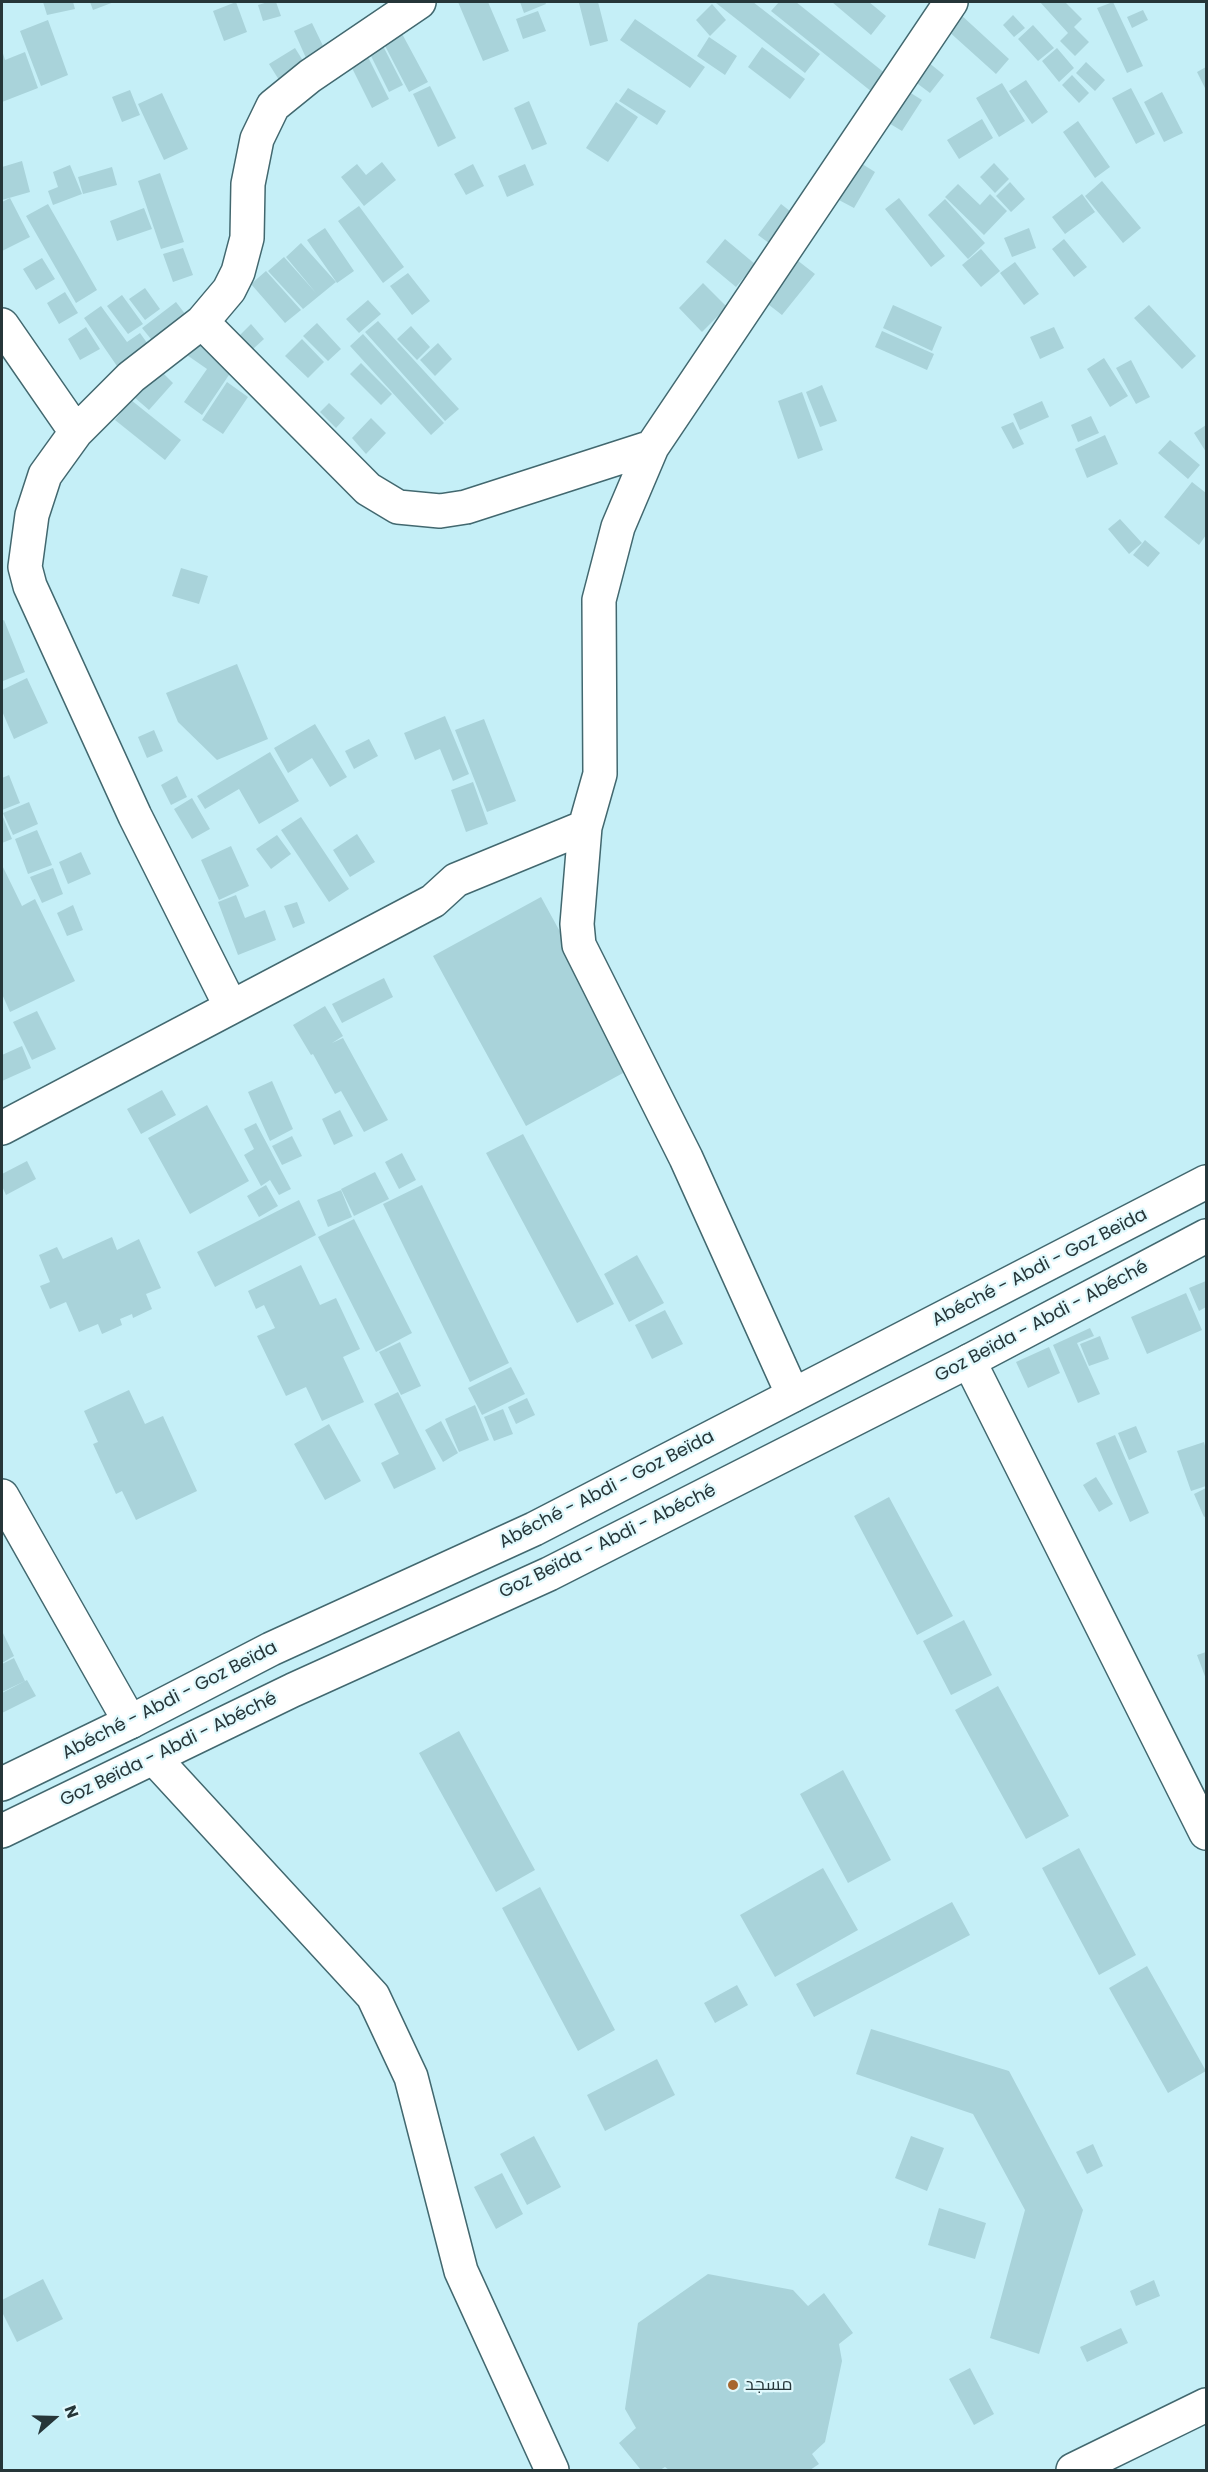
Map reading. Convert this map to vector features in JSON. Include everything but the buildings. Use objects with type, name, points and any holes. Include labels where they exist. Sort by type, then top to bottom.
[{"type":"street","points":[[231,1007],[135,816],[30,586],[25,567],[32,515],[45,475],[76,432],[131,377],[202,322],[229,290],[238,272],[247,238],[248,184],[257,138],[273,106],[310,76],[419,2]]},
{"type":"street","points":[[793,1395],[686,1158],[579,945],[577,924],[585,827],[600,774],[599,600],[618,527],[651,447],[951,2]]},
{"type":"street","points":[[202,322],[368,489],[398,507],[440,511],[466,507],[651,447]]},
{"type":"street","points":[[2,325],[76,432]]},
{"type":"street","points":[[2,1128],[433,901],[456,880],[585,827]]},
{"type":"street","name":"Abéché - Abdi - Goz Beïda","points":[[2,1784],[130,1722],[271,1649],[534,1529],[1206,1182]]},
{"type":"street","name":"Goz Beïda - Abdi - Abéché","points":[[2,1832],[293,1690],[549,1574],[969,1361],[1206,1236]]},
{"type":"street","points":[[969,1361],[1206,1833]]},
{"type":"street","points":[[2,1496],[130,1722]]},
{"type":"street","points":[[271,1649],[293,1690]]},
{"type":"street","points":[[154,1758],[373,1996],[411,2077],[461,2271],[552,2470]]},
{"type":"street","points":[[1073,2470],[1206,2405]]},
{"type":"place","name":"مسجد","points":[[733,2385]]}]
